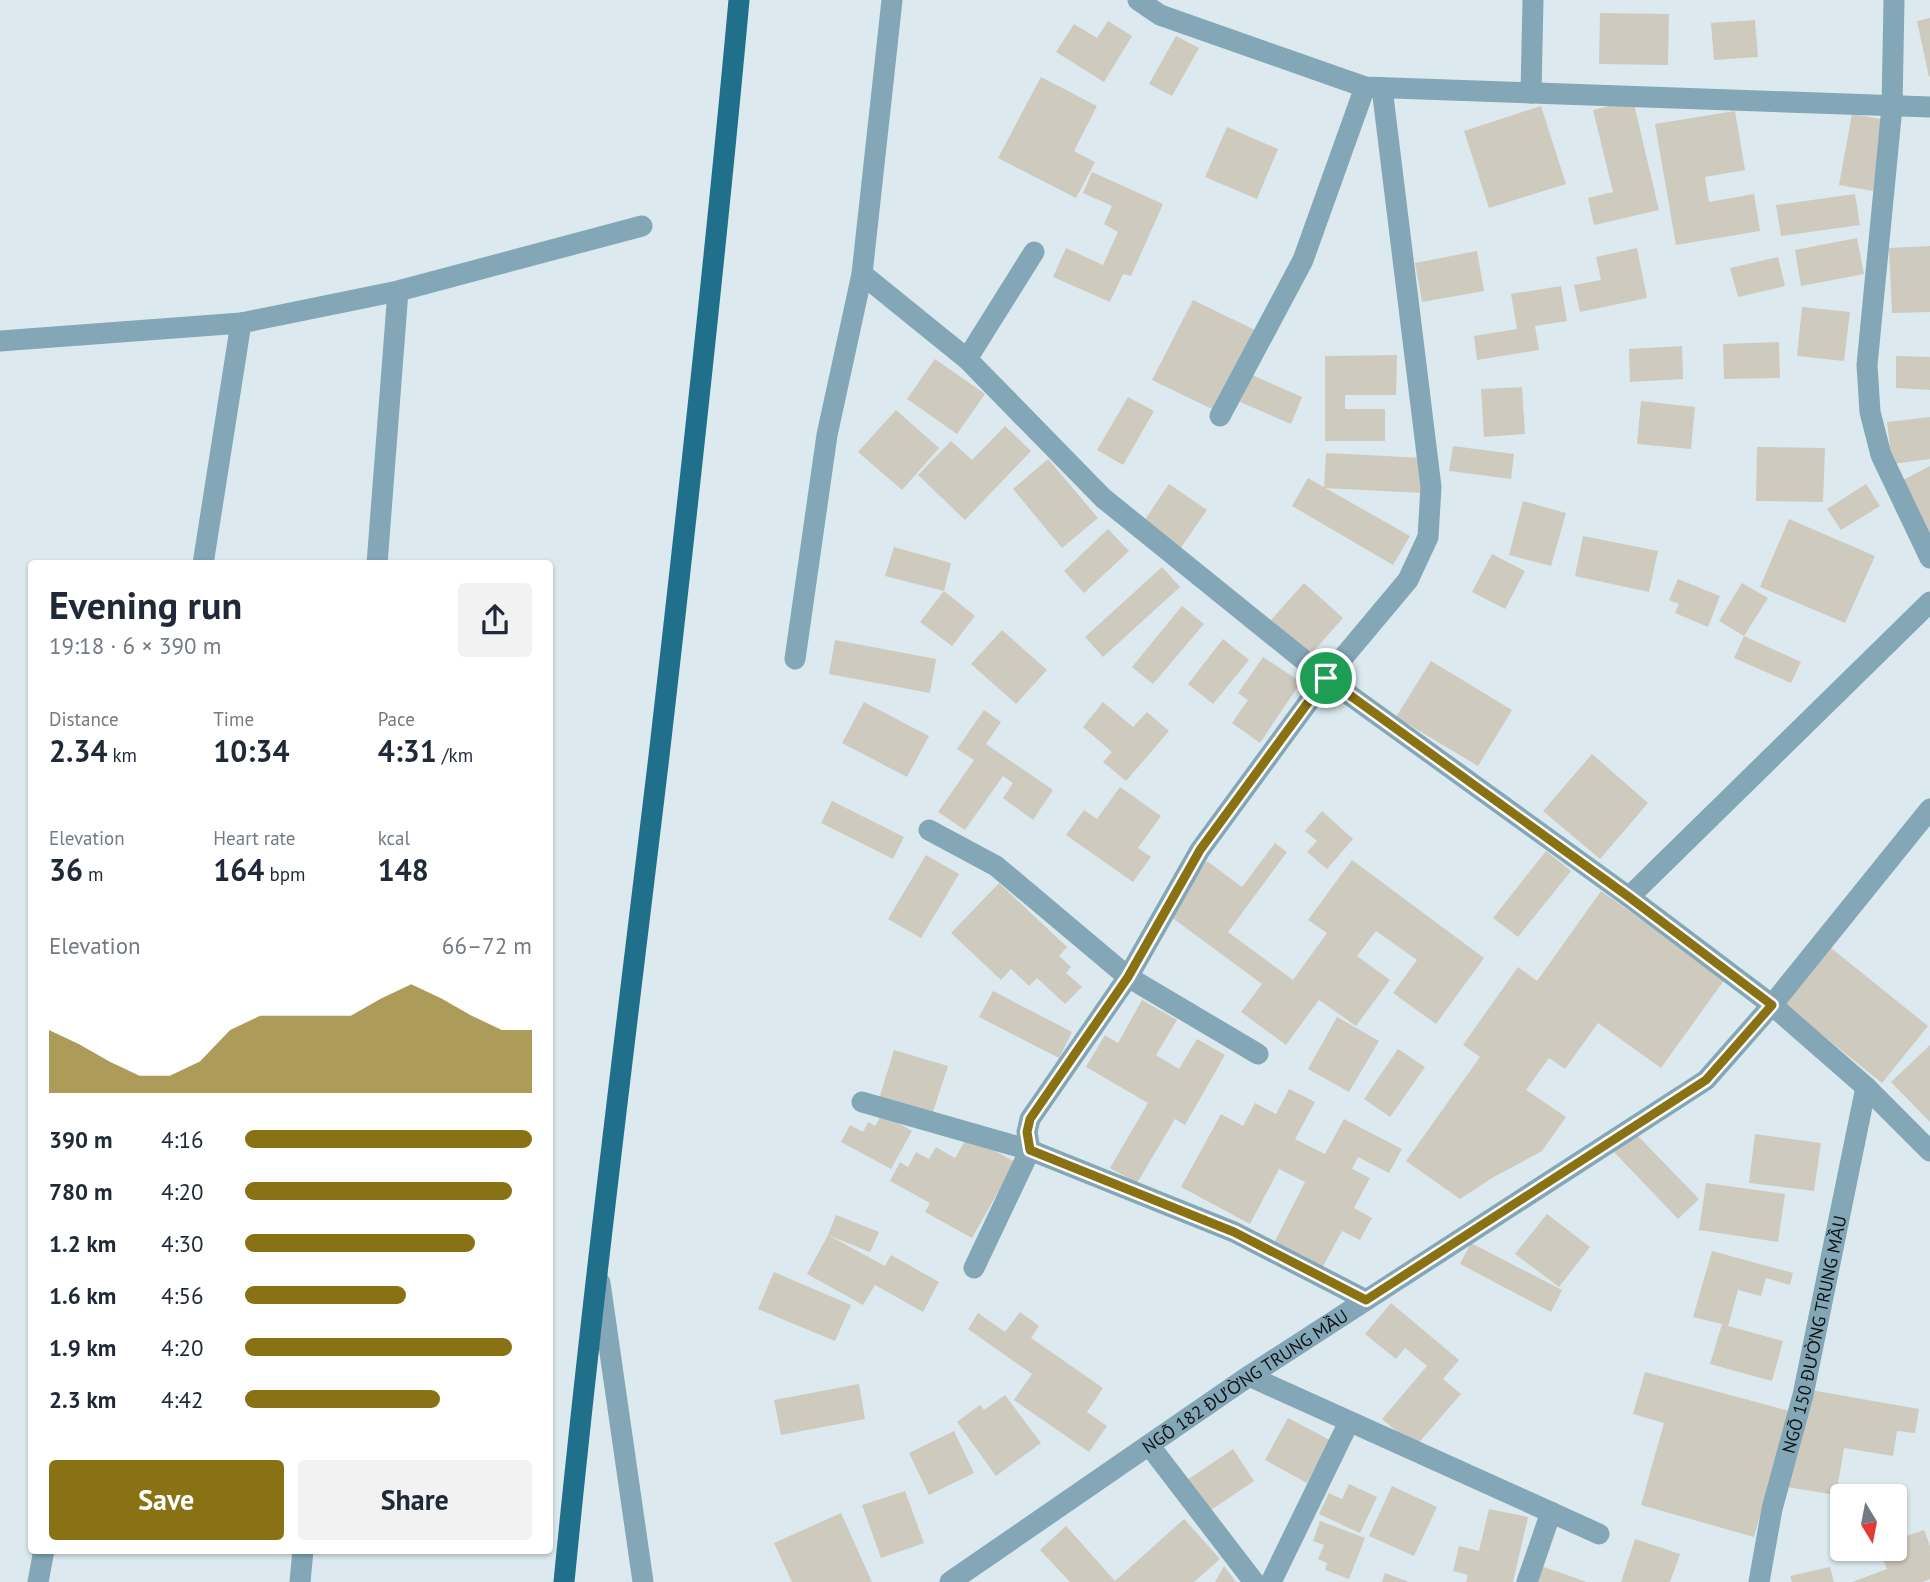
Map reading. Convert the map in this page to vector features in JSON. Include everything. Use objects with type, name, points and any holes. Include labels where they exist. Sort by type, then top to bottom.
[{"type":"main road","points":[[564,1582],[597,1267],[697,412],[739,0]]},
{"type":"street","points":[[795,659],[827,435],[862,274],[892,0]]},
{"type":"street","points":[[1138,0],[1160,15],[1374,88],[1930,107]]},
{"type":"street","points":[[1531,93],[1533,0]]},
{"type":"street","points":[[1894,0],[1892,107],[1867,365],[1870,412],[1881,455],[1930,558]]},
{"type":"street","points":[[1220,416],[1303,260],[1374,88]]},
{"type":"street","points":[[974,1268],[1030,1150],[1027,1132],[1030,1119],[1128,977],[1200,850],[1326,678],[1408,580],[1428,537],[1432,487],[1374,88]]},
{"type":"street","points":[[0,341],[241,323],[398,290],[642,226]]},
{"type":"street","points":[[967,359],[1034,252]]},
{"type":"street","points":[[862,274],[967,359],[1104,498],[1326,678],[1629,897],[1772,1005],[1866,1087],[1930,1151]]},
{"type":"street","points":[[377,560],[398,290]]},
{"type":"street","points":[[203,560],[241,323]]},
{"type":"street","points":[[1629,897],[1930,602]]},
{"type":"street","name":"NGÕ 182 ĐƯỜNG TRUNG MẦU","points":[[950,1582],[1249,1376],[1706,1080],[1772,1005],[1930,809]]},
{"type":"street","points":[[929,830],[996,866],[1128,977],[1258,1054]]},
{"type":"street","name":"NGÕ 150 ĐƯỜNG TRUNG MẦU","points":[[1759,1582],[1772,1509],[1803,1395],[1866,1087]]},
{"type":"street","points":[[862,1102],[1030,1150],[1234,1232],[1366,1300]]},
{"type":"street","points":[[597,1267],[643,1582]]},
{"type":"street","points":[[1249,1376],[1599,1534]]},
{"type":"street","points":[[1271,1582],[1349,1422]]},
{"type":"street","points":[[1149,1445],[1254,1582]]},
{"type":"street","points":[[1527,1582],[1550,1512]]},
{"type":"street","points":[[38,1582],[43,1554]]},
{"type":"street","points":[[300,1582],[303,1554]]},
{"type":"building","points":[[1600,13],[1669,14],[1668,65],[1599,64]]},
{"type":"building","points":[[1930,18],[1930,76],[1929,77],[1917,21]]},
{"type":"building","points":[[1755,20],[1758,57],[1714,60],[1711,23]]},
{"type":"building","points":[[1108,21],[1132,36],[1104,82],[1056,52],[1074,24],[1097,38]]},
{"type":"building","points":[[1176,36],[1199,48],[1172,96],[1149,84]]},
{"type":"building","points":[[1041,77],[1097,106],[1074,151],[1095,162],[1076,198],[998,158]]},
{"type":"building","points":[[1633,100],[1659,210],[1594,225],[1588,198],[1613,192],[1593,110]]},
{"type":"building","points":[[1541,106],[1566,184],[1489,208],[1464,131]]},
{"type":"building","points":[[1735,111],[1745,170],[1705,177],[1709,202],[1754,194],[1760,231],[1676,245],[1655,124]]},
{"type":"building","points":[[1852,114],[1887,120],[1873,191],[1839,185]]},
{"type":"building","points":[[1227,127],[1278,149],[1257,199],[1205,177]]},
{"type":"building","points":[[1092,172],[1163,204],[1131,276],[1123,274],[1110,302],[1053,277],[1066,248],[1103,265],[1118,232],[1104,224],[1112,206],[1083,193]]},
{"type":"building","points":[[1855,194],[1860,225],[1781,236],[1776,205]]},
{"type":"building","points":[[1857,238],[1864,274],[1801,286],[1795,250]]},
{"type":"building","points":[[1930,246],[1930,312],[1892,313],[1889,248]]},
{"type":"building","points":[[1637,248],[1647,298],[1580,312],[1574,285],[1601,280],[1596,257]]},
{"type":"building","points":[[1477,251],[1484,291],[1422,302],[1415,263]]},
{"type":"building","points":[[1778,257],[1785,286],[1738,297],[1730,268]]},
{"type":"building","points":[[1561,286],[1567,321],[1535,326],[1539,350],[1477,360],[1474,336],[1517,329],[1511,294]]},
{"type":"building","points":[[1193,300],[1257,331],[1216,411],[1152,380]]},
{"type":"building","points":[[1802,307],[1850,312],[1844,361],[1797,356]]},
{"type":"building","points":[[1779,342],[1780,378],[1724,379],[1723,344]]},
{"type":"building","points":[[1682,346],[1683,379],[1630,382],[1629,349]]},
{"type":"building","points":[[1397,355],[1396,395],[1345,395],[1345,409],[1385,409],[1385,441],[1325,441],[1325,356]]},
{"type":"building","points":[[1896,356],[1930,357],[1930,390],[1896,388]]},
{"type":"building","points":[[935,359],[985,394],[957,434],[907,399]]},
{"type":"building","points":[[1252,375],[1302,397],[1291,424],[1240,402]]},
{"type":"building","points":[[1522,387],[1525,434],[1484,437],[1481,389]]},
{"type":"building","points":[[1128,397],[1154,411],[1123,465],[1097,450]]},
{"type":"building","points":[[1641,401],[1695,407],[1691,449],[1637,444]]},
{"type":"building","points":[[896,410],[939,448],[902,490],[858,452]]},
{"type":"building","points":[[1930,417],[1930,459],[1892,464],[1887,422]]},
{"type":"building","points":[[1005,426],[1031,451],[965,520],[918,475],[951,441],[972,460]]},
{"type":"building","points":[[1453,446],[1514,454],[1511,479],[1449,471]]},
{"type":"building","points":[[1757,447],[1825,448],[1823,502],[1756,501]]},
{"type":"building","points":[[1326,453],[1425,458],[1423,493],[1324,488]]},
{"type":"building","points":[[1048,459],[1098,518],[1062,548],[1013,489]]},
{"type":"building","points":[[1930,466],[1930,538],[1901,481]]},
{"type":"building","points":[[1308,478],[1410,536],[1393,565],[1292,506]]},
{"type":"building","points":[[1169,484],[1207,510],[1180,549],[1142,524]]},
{"type":"building","points":[[1866,484],[1880,506],[1841,530],[1827,509]]},
{"type":"building","points":[[1523,501],[1566,513],[1551,566],[1509,555]]},
{"type":"building","points":[[1789,519],[1875,556],[1845,623],[1760,587]]},
{"type":"building","points":[[1108,529],[1129,551],[1084,593],[1064,571]]},
{"type":"building","points":[[1583,536],[1658,551],[1649,592],[1575,576]]},
{"type":"building","points":[[894,547],[951,563],[944,591],[885,576]]},
{"type":"building","points":[[1492,554],[1525,571],[1505,609],[1472,592]]},
{"type":"building","points":[[1162,567],[1180,587],[1103,657],[1085,637]]},
{"type":"building","points":[[1678,579],[1720,596],[1708,627],[1675,613],[1679,604],[1669,600]]},
{"type":"building","points":[[1304,583],[1343,618],[1310,655],[1271,620]]},
{"type":"building","points":[[1742,583],[1768,598],[1744,636],[1719,621]]},
{"type":"building","points":[[944,591],[975,616],[952,646],[920,622]]},
{"type":"building","points":[[1182,606],[1204,624],[1153,684],[1132,667]]},
{"type":"building","points":[[1002,630],[1047,670],[1016,704],[971,664]]},
{"type":"building","points":[[1744,636],[1801,662],[1791,683],[1734,658]]},
{"type":"building","points":[[1223,639],[1249,660],[1213,704],[1188,684]]},
{"type":"building","points":[[835,640],[936,659],[930,693],[829,674]]},
{"type":"building","points":[[1263,657],[1301,682],[1260,743],[1232,723],[1248,700],[1238,693]]},
{"type":"building","points":[[1431,661],[1512,710],[1478,766],[1396,717]]},
{"type":"building","points":[[864,702],[929,736],[907,777],[842,743]]},
{"type":"building","points":[[1103,702],[1133,727],[1147,712],[1169,731],[1126,781],[1103,762],[1112,752],[1083,727]]},
{"type":"building","points":[[984,710],[1001,722],[986,744],[1053,790],[1033,820],[1003,798],[1013,783],[1003,776],[965,830],[938,812],[974,760],[957,749]]},
{"type":"building","points":[[1592,754],[1648,803],[1600,859],[1543,811]]},
{"type":"building","points":[[1120,787],[1161,816],[1138,848],[1151,857],[1133,882],[1066,835],[1084,810],[1097,819]]},
{"type":"building","points":[[832,801],[904,837],[893,859],[821,823]]},
{"type":"building","points":[[1322,811],[1353,839],[1327,869],[1307,852],[1317,841],[1305,831]]},
{"type":"building","points":[[1275,843],[1287,852],[1228,932],[1293,980],[1327,933],[1308,920],[1352,860],[1484,958],[1436,1024],[1393,993],[1417,960],[1376,931],[1357,956],[1390,980],[1356,1026],[1319,1000],[1286,1045],[1241,1012],[1262,984],[1167,914],[1207,861],[1242,887]]},
{"type":"building","points":[[1546,851],[1571,871],[1518,937],[1493,918]]},
{"type":"building","points":[[926,855],[959,874],[921,938],[888,919]]},
{"type":"building","points":[[999,883],[1067,947],[1059,956],[1071,967],[1066,973],[1082,987],[1065,1004],[1037,978],[1029,986],[1011,969],[1001,980],[951,933]]},
{"type":"building","points":[[1601,891],[1725,979],[1661,1068],[1598,1023],[1565,1069],[1549,1058],[1526,1090],[1566,1117],[1542,1151],[1460,1199],[1406,1161],[1480,1057],[1463,1045],[1518,967],[1537,981]]},
{"type":"building","points":[[1831,948],[1928,1026],[1882,1083],[1785,1005]]},
{"type":"building","points":[[993,991],[1072,1032],[1059,1058],[979,1017]]},
{"type":"building","points":[[1142,1000],[1177,1020],[1156,1055],[1179,1069],[1197,1039],[1225,1055],[1185,1125],[1175,1119],[1137,1183],[1110,1168],[1148,1103],[1086,1067],[1105,1035],[1118,1043]]},
{"type":"building","points":[[1337,1017],[1379,1041],[1349,1092],[1308,1069]]},
{"type":"building","points":[[1930,1045],[1930,1122],[1891,1082]]},
{"type":"building","points":[[1398,1049],[1425,1067],[1390,1117],[1364,1099]]},
{"type":"building","points":[[894,1050],[948,1066],[932,1115],[879,1099]]},
{"type":"building","points":[[1289,1089],[1315,1102],[1295,1139],[1325,1154],[1344,1119],[1402,1149],[1389,1173],[1358,1157],[1352,1169],[1370,1178],[1354,1208],[1372,1218],[1360,1240],[1342,1231],[1322,1268],[1274,1243],[1305,1182],[1279,1169],[1250,1224],[1181,1187],[1221,1114],[1243,1126],[1255,1103],[1276,1114]]},
{"type":"building","points":[[882,1114],[912,1131],[891,1169],[841,1142],[850,1125],[863,1132],[868,1122],[875,1126]]},
{"type":"building","points":[[1635,1133],[1699,1199],[1678,1219],[1614,1152]]},
{"type":"building","points":[[1755,1134],[1821,1143],[1814,1191],[1749,1183]]},
{"type":"building","points":[[968,1136],[1015,1162],[972,1238],[925,1212],[930,1203],[890,1181],[900,1162],[908,1167],[916,1152],[929,1159],[936,1147],[955,1158]]},
{"type":"building","points":[[1706,1183],[1785,1194],[1778,1242],[1699,1230]]},
{"type":"building","points":[[1547,1214],[1590,1247],[1559,1287],[1515,1254]]},
{"type":"building","points":[[836,1215],[879,1232],[870,1252],[828,1235]]},
{"type":"building","points":[[828,1235],[885,1266],[891,1255],[939,1282],[923,1312],[875,1285],[863,1305],[807,1274]]},
{"type":"building","points":[[1471,1243],[1562,1290],[1551,1312],[1460,1264]]},
{"type":"building","points":[[1712,1251],[1793,1273],[1790,1285],[1766,1278],[1761,1296],[1738,1290],[1728,1326],[1783,1341],[1772,1381],[1710,1364],[1722,1324],[1693,1317]]},
{"type":"building","points":[[774,1272],[851,1305],[835,1341],[758,1309]]},
{"type":"building","points":[[1391,1303],[1459,1360],[1443,1379],[1461,1394],[1415,1447],[1382,1419],[1427,1366],[1405,1348],[1396,1359],[1365,1334]]},
{"type":"building","points":[[1020,1312],[1039,1326],[1031,1338],[1103,1388],[1087,1412],[1107,1426],[1089,1452],[1014,1400],[1032,1374],[968,1329],[978,1313],[1005,1332]]},
{"type":"building","points":[[1645,1372],[1789,1411],[1754,1537],[1641,1505],[1664,1423],[1633,1414]]},
{"type":"building","points":[[859,1384],[865,1419],[781,1435],[774,1400]]},
{"type":"building","points":[[1805,1389],[1919,1409],[1915,1433],[1897,1431],[1893,1456],[1844,1448],[1838,1484],[1830,1484],[1830,1494],[1787,1487]]},
{"type":"building","points":[[1005,1395],[1041,1443],[996,1476],[957,1422],[980,1405],[984,1410]]},
{"type":"building","points":[[1288,1418],[1330,1440],[1307,1483],[1265,1460]]},
{"type":"building","points":[[954,1431],[974,1473],[929,1495],[909,1453]]},
{"type":"building","points":[[1233,1449],[1254,1481],[1208,1512],[1187,1480]]},
{"type":"building","points":[[1349,1484],[1377,1497],[1360,1533],[1319,1514],[1329,1493],[1342,1499]]},
{"type":"building","points":[[1392,1486],[1437,1507],[1414,1556],[1369,1536]]},
{"type":"building","points":[[905,1491],[924,1543],[881,1558],[862,1505]]},
{"type":"building","points":[[1489,1509],[1528,1517],[1513,1582],[1466,1582],[1468,1575],[1453,1571],[1459,1546],[1479,1551]]},
{"type":"building","points":[[841,1513],[872,1582],[792,1582],[774,1543]]},
{"type":"building","points":[[1184,1519],[1220,1559],[1194,1582],[1070,1582],[1040,1550],[1066,1526],[1115,1581]]},
{"type":"building","points":[[1320,1521],[1365,1538],[1349,1579],[1325,1570],[1327,1563],[1318,1559],[1324,1545],[1313,1541]]},
{"type":"building","points":[[1924,1530],[1930,1546],[1930,1579],[1923,1582],[1852,1582],[1887,1569],[1884,1561],[1908,1561],[1908,1536]]},
{"type":"building","points":[[1635,1539],[1680,1554],[1670,1582],[1621,1582]]},
{"type":"building","points":[[1224,1566],[1236,1582],[1215,1582]]},
{"type":"building","points":[[1541,1566],[1587,1582],[1535,1582]]},
{"type":"building","points":[[1830,1567],[1834,1582],[1792,1582],[1790,1576]]},
{"type":"building","points":[[1385,1573],[1409,1582],[1382,1582]]},
{"type":"route","points":[[1326,678],[1629,897],[1772,1005],[1706,1080],[1366,1300],[1234,1232],[1030,1150],[1027,1132],[1030,1119],[1128,977],[1200,850],[1326,678]]}]
